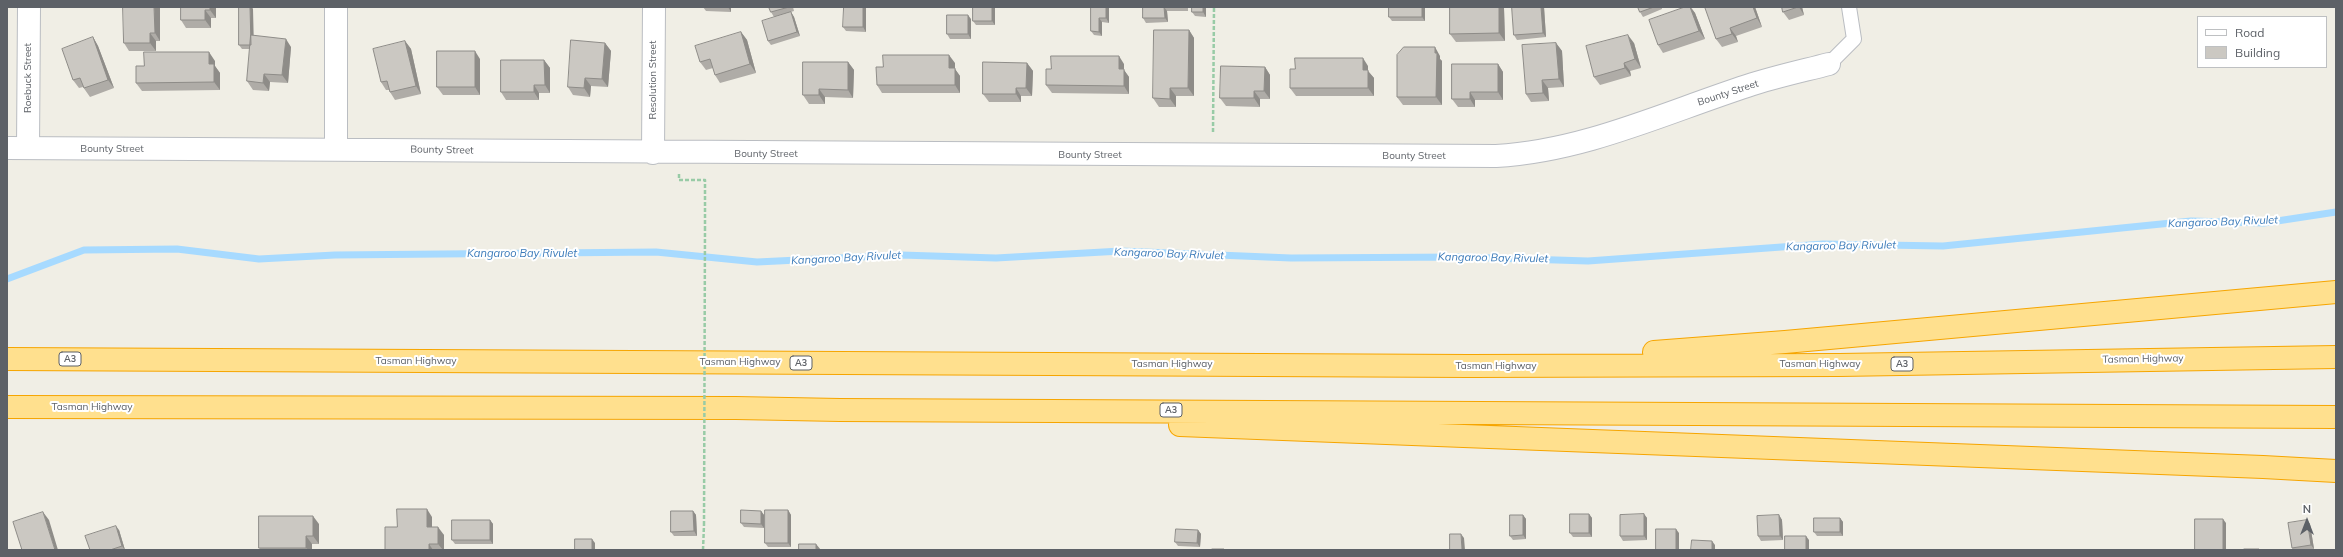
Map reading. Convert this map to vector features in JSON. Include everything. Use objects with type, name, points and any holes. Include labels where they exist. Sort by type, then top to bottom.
[{"type":"highway","points":[[1469,366],[1785,342],[2336,292]]},
{"type":"highway","name":"Tasman Highway","points":[[7,359],[1469,366],[1839,365],[2336,357]]},
{"type":"highway","name":"Tasman Highway","points":[[7,407],[736,408],[840,410],[2336,417]]},
{"type":"highway","points":[[840,410],[1483,438],[2248,466],[2336,471]]},
{"type":"street","name":"Roebuck Street","points":[[17,148],[29,7]]},
{"type":"street","points":[[336,7],[336,149]]},
{"type":"street","name":"Resolution Street","points":[[653,153],[654,7]]},
{"type":"street","name":"Bounty Street","points":[[17,148],[1213,156],[1525,155],[1566,146],[1609,134],[1749,85],[1830,64]]},
{"type":"lane","points":[[1830,64],[1854,39],[1849,7]]},
{"type":"path","points":[[1213,156],[1214,7]]},
{"type":"path","points":[[678,153],[678,180],[705,180],[703,550]]},
{"type":"building","points":[[123,7],[154,7],[155,33],[150,33],[150,43],[124,43]]},
{"type":"building","points":[[181,7],[210,7],[210,10],[205,10],[205,20],[181,20]]},
{"type":"building","points":[[239,7],[250,7],[251,45],[239,45]]},
{"type":"building","points":[[769,7],[789,7],[771,12]]},
{"type":"building","points":[[844,7],[863,7],[863,27],[843,27]]},
{"type":"building","points":[[973,7],[992,7],[992,21],[973,21]]},
{"type":"building","points":[[1091,7],[1106,7],[1106,18],[1099,18],[1099,32],[1091,31]]},
{"type":"building","points":[[1143,7],[1164,7],[1165,18],[1143,18]]},
{"type":"building","points":[[1192,7],[1203,7],[1203,12],[1192,12]]},
{"type":"building","points":[[1389,7],[1422,7],[1422,17],[1389,17]]},
{"type":"building","points":[[1450,7],[1499,7],[1499,33],[1450,34]]},
{"type":"building","points":[[1512,7],[1541,7],[1543,33],[1514,35]]},
{"type":"building","points":[[1638,7],[1654,7],[1640,12]]},
{"type":"building","points":[[1685,7],[1690,7],[1699,31],[1658,45],[1649,20]]},
{"type":"building","points":[[1753,7],[1757,18],[1730,28],[1732,34],[1716,39],[1705,8]]},
{"type":"building","points":[[1782,7],[1798,7],[1783,12]]},
{"type":"building","points":[[791,12],[797,32],[768,41],[762,21]]},
{"type":"building","points":[[947,15],[968,15],[968,34],[947,34]]},
{"type":"building","points":[[1154,30],[1189,30],[1188,88],[1170,88],[1170,99],[1153,98]]},
{"type":"building","points":[[741,32],[750,64],[715,75],[710,59],[700,62],[695,46]]},
{"type":"building","points":[[251,35],[286,39],[282,75],[264,74],[263,83],[247,81]]},
{"type":"building","points":[[1628,35],[1635,59],[1624,63],[1625,68],[1594,77],[1586,46]]},
{"type":"building","points":[[93,37],[108,80],[84,88],[80,78],[73,80],[62,49]]},
{"type":"building","points":[[571,40],[605,43],[602,79],[585,78],[584,88],[568,87]]},
{"type":"building","points":[[405,41],[416,86],[390,92],[387,81],[381,82],[373,49]]},
{"type":"building","points":[[1556,43],[1559,79],[1542,80],[1543,93],[1526,94],[1522,45]]},
{"type":"building","points":[[1404,47],[1435,47],[1435,53],[1437,53],[1436,97],[1397,97],[1397,55]]},
{"type":"building","points":[[437,51],[475,51],[475,87],[437,87]]},
{"type":"building","points":[[144,52],[209,52],[209,64],[214,64],[214,82],[136,83],[136,66],[144,66]]},
{"type":"building","points":[[883,55],[949,55],[949,68],[955,68],[955,85],[877,85],[876,67],[883,67]]},
{"type":"building","points":[[1051,56],[1119,56],[1119,69],[1124,69],[1124,86],[1046,85],[1046,69],[1051,69]]},
{"type":"building","points":[[1295,58],[1363,58],[1363,70],[1368,70],[1368,88],[1290,88],[1290,69],[1295,69]]},
{"type":"building","points":[[501,60],[544,60],[545,85],[534,85],[534,92],[501,92]]},
{"type":"building","points":[[803,62],[848,62],[848,90],[819,89],[819,95],[803,95]]},
{"type":"building","points":[[983,62],[1027,63],[1026,88],[1016,88],[1016,94],[983,94]]},
{"type":"building","points":[[1452,64],[1498,64],[1498,92],[1470,92],[1470,99],[1452,99]]},
{"type":"building","points":[[1221,66],[1265,67],[1264,91],[1254,91],[1254,98],[1220,98]]},
{"type":"building","points":[[397,509],[427,509],[427,527],[438,527],[438,544],[429,544],[429,550],[385,550],[385,527],[397,527]]},
{"type":"building","points":[[741,510],[761,511],[761,524],[741,523]]},
{"type":"building","points":[[765,510],[788,510],[788,543],[765,543]]},
{"type":"building","points":[[671,511],[693,511],[694,531],[671,532]]},
{"type":"building","points":[[43,512],[55,550],[22,550],[13,522]]},
{"type":"building","points":[[1570,514],[1589,514],[1589,533],[1570,533]]},
{"type":"building","points":[[1644,514],[1644,536],[1620,536],[1620,515]]},
{"type":"building","points":[[1510,515],[1523,515],[1523,535],[1510,536]]},
{"type":"building","points":[[1779,515],[1780,536],[1758,536],[1757,516]]},
{"type":"building","points":[[259,516],[313,516],[313,536],[306,536],[306,548],[259,548]]},
{"type":"building","points":[[1814,518],[1840,518],[1840,532],[1814,532]]},
{"type":"building","points":[[2195,519],[2223,519],[2223,550],[2195,550]]},
{"type":"building","points":[[452,520],[490,520],[490,540],[452,540]]},
{"type":"building","points":[[2307,520],[2311,545],[2292,548],[2288,523]]},
{"type":"building","points":[[116,526],[122,546],[110,550],[90,550],[85,536]]},
{"type":"building","points":[[1176,529],[1198,530],[1197,543],[1175,542]]},
{"type":"building","points":[[1656,529],[1676,529],[1676,550],[1656,550]]},
{"type":"building","points":[[1450,534],[1461,534],[1462,550],[1450,550]]},
{"type":"building","points":[[1785,536],[1806,536],[1806,550],[1785,550]]},
{"type":"building","points":[[575,539],[592,539],[592,550],[575,550]]},
{"type":"building","points":[[1692,540],[1712,541],[1712,550],[1691,550]]},
{"type":"building","points":[[799,544],[816,544],[816,550],[799,550]]},
{"type":"building","points":[[1224,549],[1224,550],[1212,550]]},
{"type":"building","points":[[2259,549],[2259,550],[2244,550]]},
{"type":"waterway","name":"Kangaroo Bay Rivulet","points":[[7,279],[84,250],[177,249],[259,259],[335,255],[656,252],[757,262],[901,255],[996,258],[1121,251],[1291,258],[1461,257],[1588,261],[1823,244],[1943,246],[2191,221],[2264,223],[2336,212]]}]
